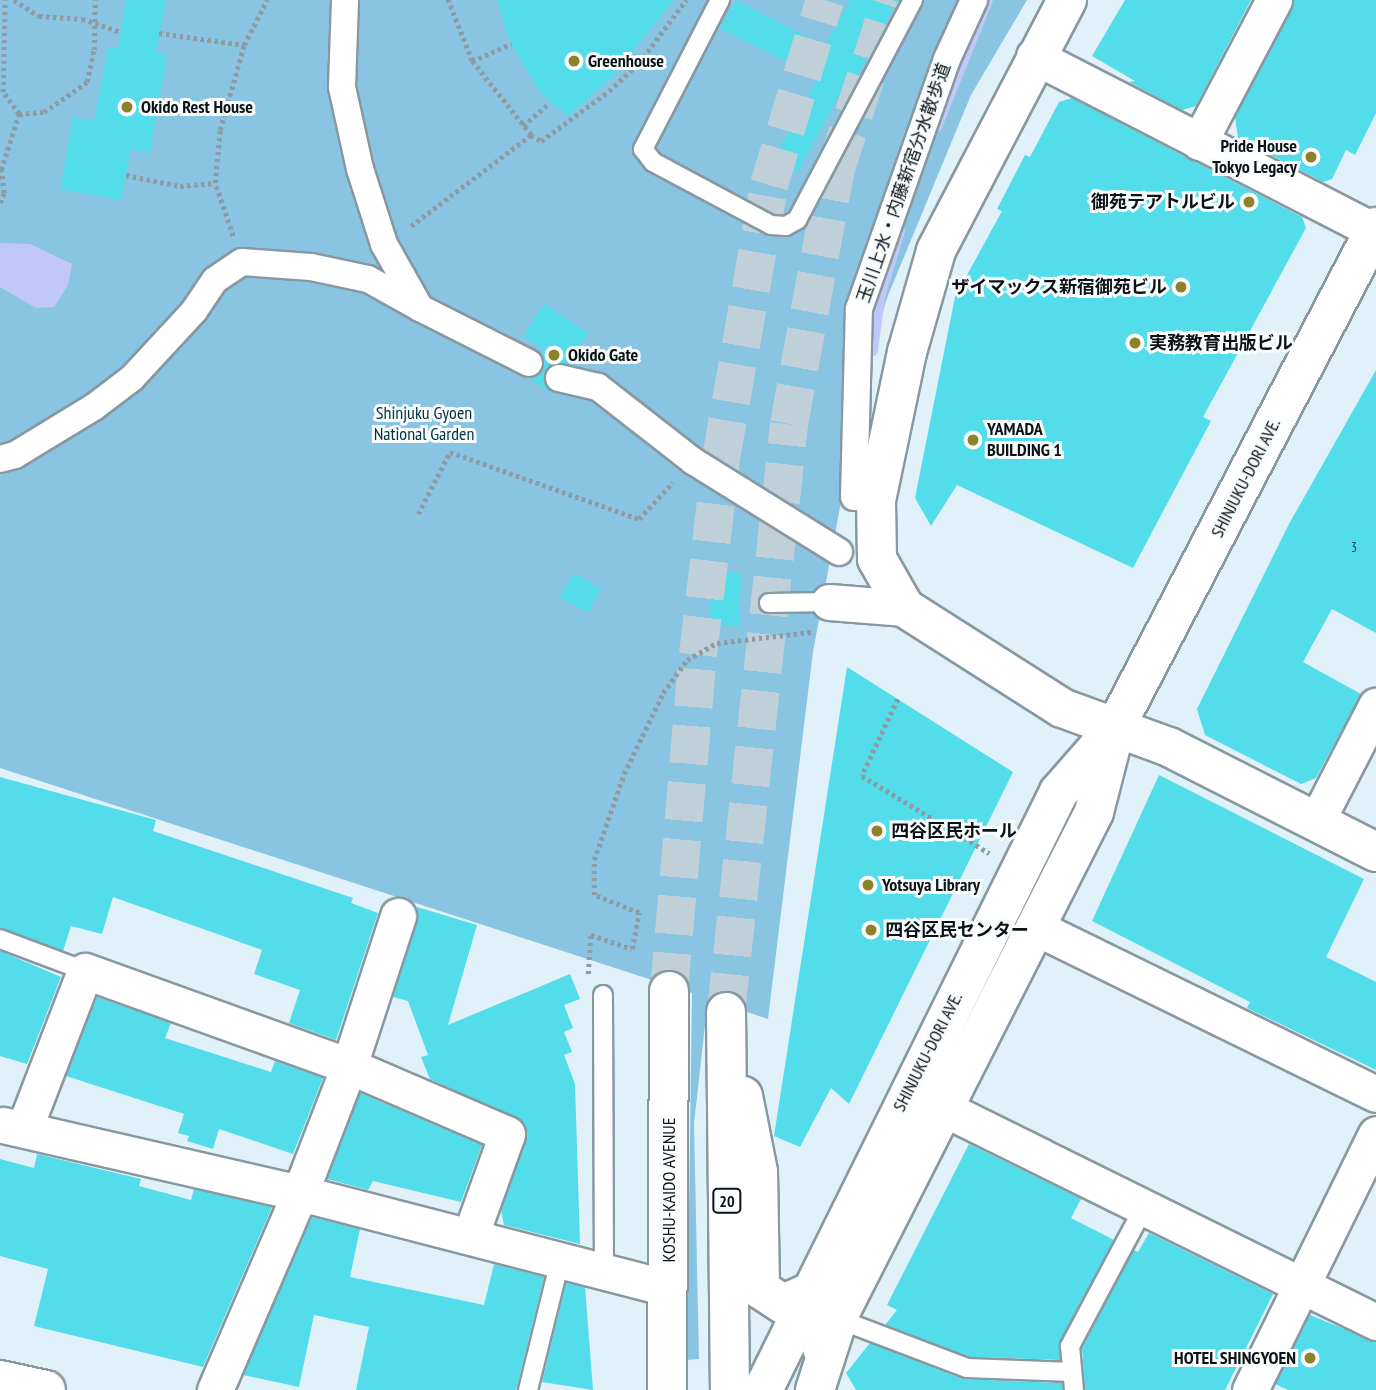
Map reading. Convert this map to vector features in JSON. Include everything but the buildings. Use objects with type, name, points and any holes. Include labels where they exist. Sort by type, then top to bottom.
[{"type":"main road","points":[[1067,0],[1034,56],[954,210],[923,293],[876,501],[877,559],[897,598],[1062,708],[1169,747],[1376,852]]},
{"type":"main road","name":"SHINJUKU-DORI AVE.","points":[[799,1390],[838,1319],[1094,812],[1115,728],[1375,230]]},
{"type":"main road","name":"SHINJUKU-DORI AVE.","points":[[763,1390],[808,1293],[1059,792],[1115,728]]},
{"type":"main road","name":"KOSHU-KAIDO AVENUE","points":[[667,1390],[669,991]]},
{"type":"main road","name":"20","points":[[730,1390],[726,1012],[758,1172],[761,1289],[783,1304],[808,1293]]},
{"type":"main road","points":[[815,1390],[838,1319]]},
{"type":"main road","points":[[0,1380],[46,1390]]},
{"type":"street","points":[[345,0],[342,87],[360,169],[384,244],[420,308]]},
{"type":"street","name":"玉川上水・内藤新宿分水散歩道","points":[[854,497],[859,309],[947,59],[974,0]]},
{"type":"street","points":[[1199,142],[1275,0]]},
{"type":"street","points":[[1034,56],[1375,230]]},
{"type":"street","points":[[0,459],[15,455],[83,414],[132,378],[194,311],[215,280],[242,262],[311,267],[368,279],[529,363]]},
{"type":"street","points":[[559,377],[598,387],[693,461],[839,552]]},
{"type":"street","points":[[827,616],[897,598]]},
{"type":"street","points":[[1315,822],[1376,706]]},
{"type":"street","points":[[215,1390],[300,1193],[349,1066],[398,916]]},
{"type":"street","points":[[1037,928],[1376,1094]]},
{"type":"street","points":[[470,1237],[507,1134],[349,1066],[85,971],[12,1127],[300,1193],[561,1261],[668,1288]]},
{"type":"street","points":[[945,1109],[1376,1322]]},
{"type":"street","points":[[1250,1390],[1376,1134]]},
{"type":"lane","points":[[720,0],[643,149],[653,162],[771,225],[786,226],[797,220],[913,0]]},
{"type":"lane","points":[[769,603],[827,616]]},
{"type":"lane","points":[[0,939],[85,971]]},
{"type":"lane","points":[[603,995],[604,1271]]},
{"type":"lane","points":[[1074,1390],[1070,1346],[1143,1209]]},
{"type":"lane","points":[[528,1390],[561,1261]]},
{"type":"lane","points":[[838,1319],[967,1367],[1072,1372]]},
{"type":"path","points":[[5,0],[1,92],[19,114]]},
{"type":"path","points":[[14,0],[39,16],[94,23],[121,32]]},
{"type":"path","points":[[19,114],[44,112],[87,82],[95,0]]},
{"type":"path","points":[[242,262],[215,183],[220,130],[244,45],[267,0]]},
{"type":"path","points":[[447,0],[472,61],[523,126],[541,141],[609,91],[639,63],[686,0]]},
{"type":"path","points":[[159,33],[244,45]]},
{"type":"path","points":[[472,61],[511,44]]},
{"type":"path","points":[[523,126],[549,103]]},
{"type":"path","points":[[0,203],[4,193],[0,170],[19,114]]},
{"type":"path","points":[[384,244],[531,135]]},
{"type":"path","points":[[126,174],[180,186],[215,183]]},
{"type":"path","points":[[418,514],[450,452],[639,519],[693,461]]},
{"type":"path","points":[[603,995],[587,983],[591,935],[632,949],[639,914],[594,895],[594,860],[624,774],[663,693],[687,660],[717,643],[827,616]]},
{"type":"path","points":[[898,699],[862,776],[997,858]]},
{"type":"green space","name":"Shinjuku Gyoen National Garden","points":[[0,0],[1027,0],[971,95],[887,298],[866,368],[813,652],[768,1019],[708,999],[694,1123],[699,1359],[687,1360],[692,993],[0,768]]},
{"type":"shaded area","points":[[0,243],[30,244],[72,264],[68,285],[54,307],[36,308],[0,287]]},
{"type":"waterway","points":[[937,127],[988,0]]},
{"type":"waterway","points":[[873,351],[880,297],[900,231]]},
{"type":"tunnel","points":[[669,991],[698,655],[721,458],[769,185],[825,0]]},
{"type":"tunnel","points":[[726,1012],[789,424],[836,168],[891,0]]},
{"type":"place","name":"Greenhouse","points":[[574,61]]},
{"type":"place","name":"Okido Rest House","points":[[127,107]]},
{"type":"place","name":"Pride House Tokyo Legacy","points":[[1311,157]]},
{"type":"place","name":"御苑テアトルビル","points":[[1249,202]]},
{"type":"place","name":"ザイマックス新宿御苑ビル","points":[[1181,287]]},
{"type":"place","name":"実務教育出版ビル","points":[[1135,343]]},
{"type":"place","name":"Okido Gate","points":[[554,355]]},
{"type":"place","name":"YAMADA BUILDING 1","points":[[973,440]]},
{"type":"place","name":"四谷区民ホール","points":[[877,831]]},
{"type":"place","name":"Yotsuya Library","points":[[868,885]]},
{"type":"place","name":"四谷区民センター","points":[[871,930]]},
{"type":"place","name":"HOTEL SHINGYOEN","points":[[1310,1358]]}]
